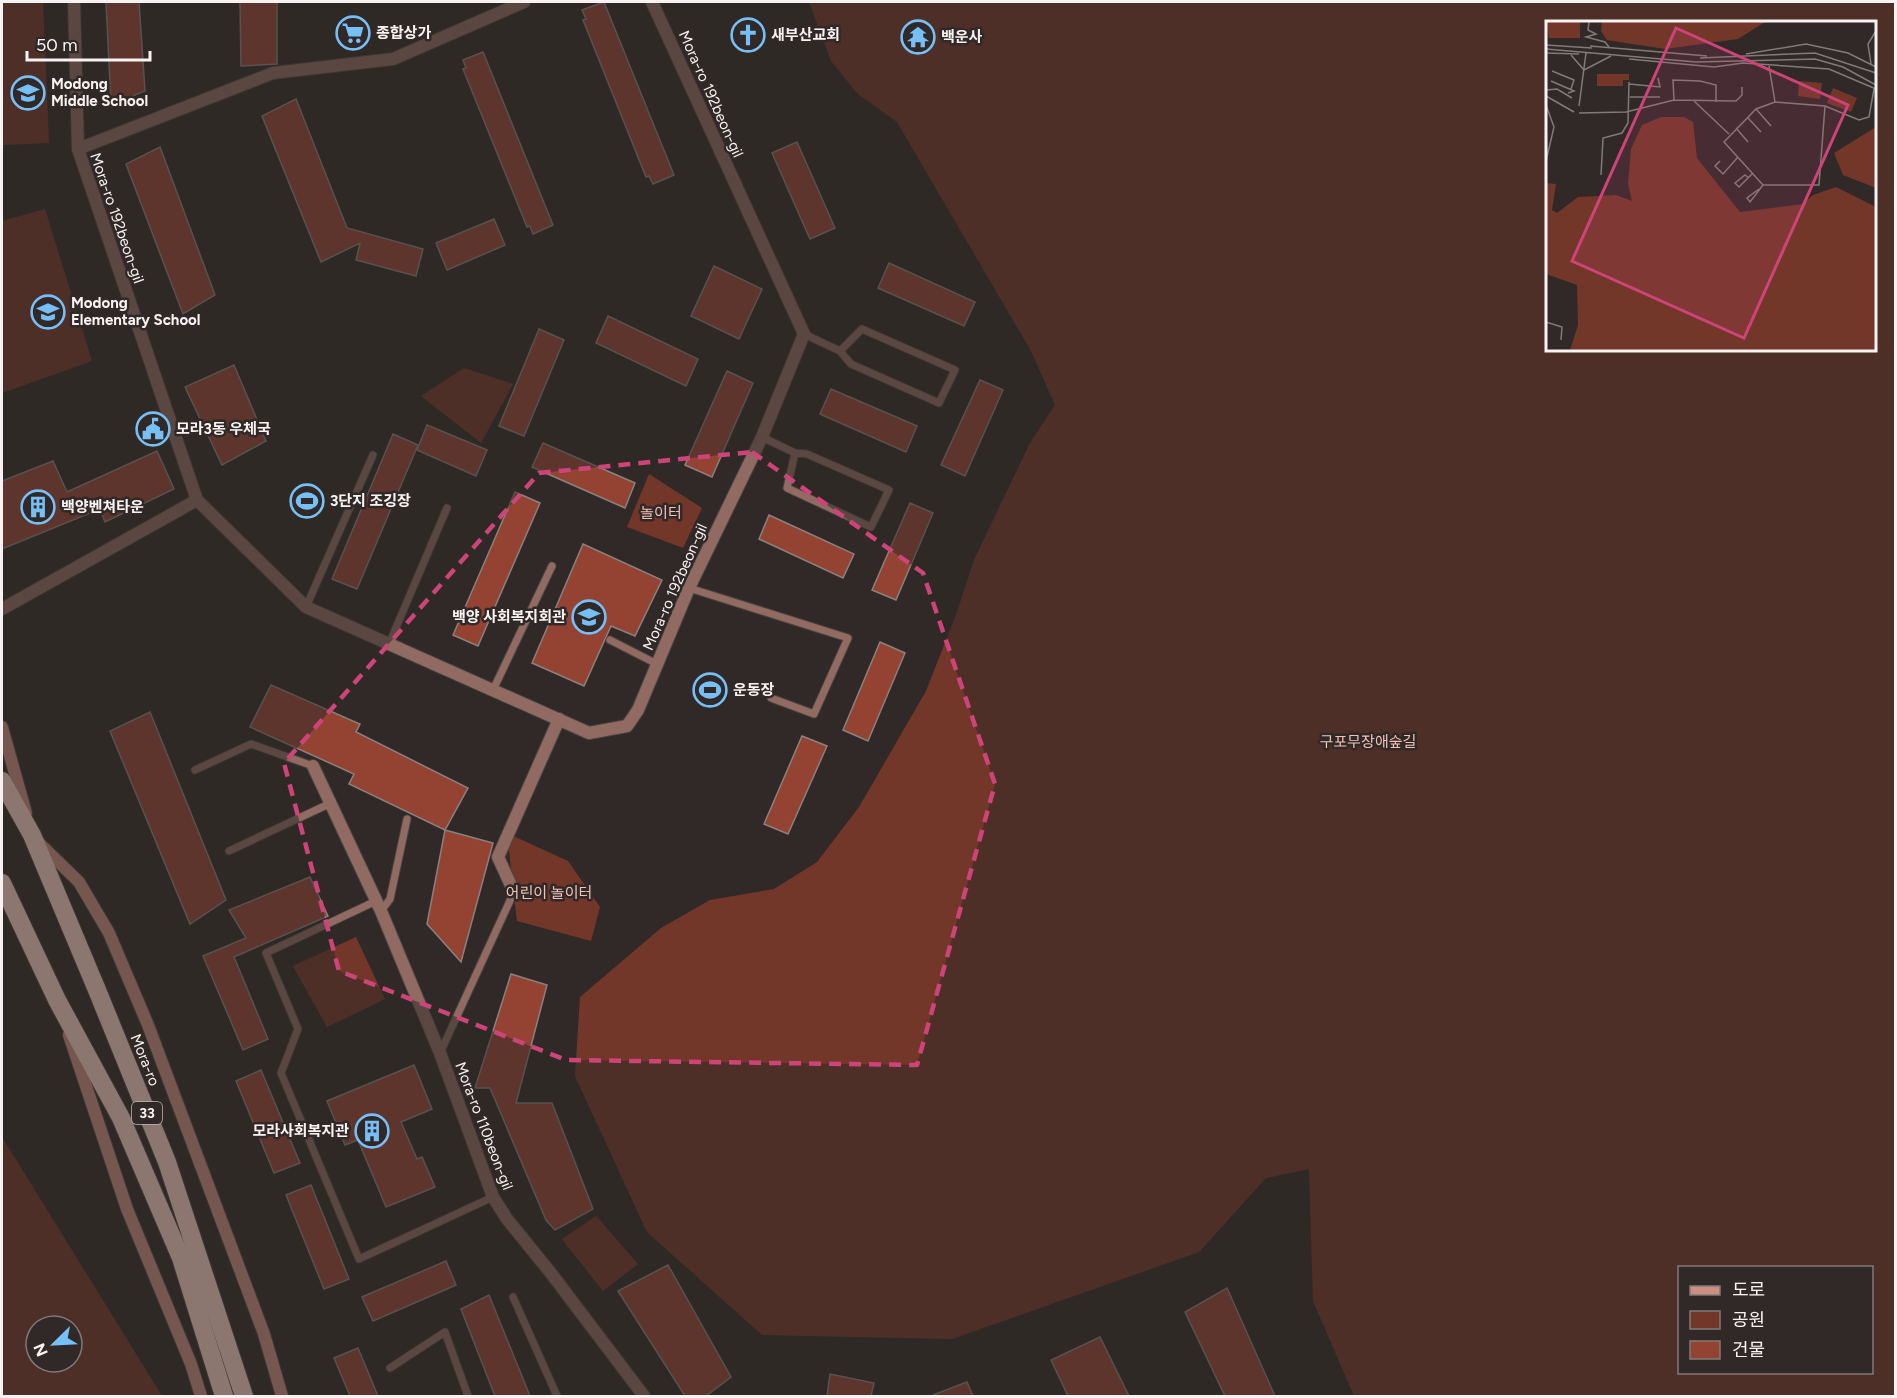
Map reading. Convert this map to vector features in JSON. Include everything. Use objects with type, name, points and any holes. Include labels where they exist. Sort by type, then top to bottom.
[{"type":"highway","name":"Mora-ro","points":[[2,782],[32,836],[98,990],[167,1162],[244,1396]]},
{"type":"highway","name":"33","points":[[2,883],[57,1000],[121,1118],[181,1258],[224,1396]]},
{"type":"main road","points":[[2,727],[32,836],[79,882],[110,933],[148,1025],[260,1323],[282,1396]]},
{"type":"main road","points":[[2,892],[15,910]]},
{"type":"main road","points":[[57,1000],[127,1209],[191,1364],[201,1396]]},
{"type":"street","name":"Mora-ro 192beon-gil","points":[[74,2],[78,149],[197,500],[306,607],[589,732],[627,726],[638,710],[689,588],[762,437],[804,334],[652,2]]},
{"type":"street","name":"Mora-ro 192beon-gil","points":[[78,149],[273,73],[393,58],[524,2]]},
{"type":"street","points":[[2,609],[197,500]]},
{"type":"street","points":[[514,892],[498,857],[559,719]]},
{"type":"street","name":"Mora-ro 110beon-gil","points":[[313,766],[379,906],[440,1053],[494,1197],[507,1219],[644,1396]]},
{"type":"lane","points":[[804,334],[840,351],[851,364],[939,403],[955,370],[862,329],[840,351]]},
{"type":"lane","points":[[762,437],[795,453],[807,454],[889,490],[871,527],[787,488],[795,453]]},
{"type":"lane","points":[[306,607],[374,455]]},
{"type":"lane","points":[[389,644],[447,508]]},
{"type":"lane","points":[[493,690],[552,566]]},
{"type":"lane","points":[[689,588],[848,638],[814,714],[771,698]]},
{"type":"lane","points":[[610,640],[657,664]]},
{"type":"lane","points":[[195,770],[251,744],[313,766]]},
{"type":"lane","points":[[229,851],[331,803]]},
{"type":"lane","points":[[407,819],[390,899],[379,906],[266,953],[298,1029],[281,1073],[359,1259],[494,1197]]},
{"type":"lane","points":[[440,1053],[514,892]]},
{"type":"lane","points":[[513,1297],[557,1396]]},
{"type":"lane","points":[[390,1368],[445,1332],[468,1396]]},
{"type":"highlighted area","points":[[752,452],[923,573],[995,784],[917,1065],[566,1060],[339,971],[284,763],[539,473]]},
{"type":"green space","name":"Modong Middle School","points":[[2,2],[43,2],[49,143],[2,145]]},
{"type":"green space","name":"구포무장애숲길","points":[[809,2],[1895,2],[1895,1396],[1354,1396],[1313,1301],[1309,1169],[1266,1178],[1199,1252],[952,1339],[762,1335],[647,1232],[575,1076],[580,997],[661,928],[710,900],[774,889],[817,862],[859,807],[926,691],[957,612],[974,560],[1030,443],[1055,405],[1031,351],[897,122],[858,94],[831,61]]},
{"type":"green space","points":[[45,209],[92,361],[2,393],[2,221]]},
{"type":"green space","points":[[464,368],[513,384],[481,443],[421,396]]},
{"type":"green space","name":"놀이터","points":[[649,474],[702,508],[683,548],[627,527]]},
{"type":"green space","name":"어린이 놀이터","points":[[507,833],[568,861],[600,907],[591,941],[517,921]]},
{"type":"green space","points":[[356,937],[385,999],[327,1027],[293,966]]},
{"type":"green space","points":[[2,1137],[162,1396],[2,1396]]},
{"type":"green space","points":[[596,1216],[638,1264],[603,1291],[562,1239]]},
{"type":"building","points":[[106,2],[139,2],[145,91],[111,105]]},
{"type":"building","points":[[240,2],[277,2],[277,64],[241,66]]},
{"type":"building","points":[[604,2],[674,175],[653,184],[649,176],[646,177],[583,20],[586,19],[582,10]]},
{"type":"building","points":[[483,52],[553,225],[533,234],[530,226],[527,227],[463,69],[466,68],[463,60]]},
{"type":"building","points":[[296,99],[347,228],[423,249],[416,276],[356,260],[360,243],[321,262],[262,116]]},
{"type":"building","points":[[797,142],[835,228],[810,239],[772,153]]},
{"type":"building","points":[[160,147],[215,295],[183,314],[126,164]]},
{"type":"building","points":[[494,219],[505,245],[447,270],[436,243]]},
{"type":"building","points":[[889,263],[975,302],[964,326],[878,288]]},
{"type":"building","points":[[714,266],[762,289],[739,339],[691,316]]},
{"type":"building","points":[[608,316],[698,359],[686,386],[596,343]]},
{"type":"building","points":[[539,329],[564,340],[524,436],[499,426]]},
{"type":"building","points":[[234,365],[266,441],[222,465],[185,387]]},
{"type":"building","points":[[727,371],[753,383],[712,477],[685,465]]},
{"type":"building","points":[[980,380],[1003,390],[965,476],[941,465]]},
{"type":"building","points":[[831,389],[917,426],[906,452],[820,414]]},
{"type":"building","points":[[427,425],[487,450],[476,476],[417,450]]},
{"type":"building","points":[[393,434],[418,445],[357,589],[332,579]]},
{"type":"building","points":[[543,443],[635,483],[625,508],[532,467]]},
{"type":"building","points":[[157,451],[174,489],[105,522],[100,509],[2,549],[2,481],[53,461],[67,492]]},
{"type":"building","points":[[515,492],[540,503],[478,646],[453,635]]},
{"type":"building","points":[[910,503],[933,513],[896,600],[872,590]]},
{"type":"building","points":[[769,515],[854,554],[843,578],[759,539]]},
{"type":"building","points":[[583,544],[662,580],[635,636],[611,626],[584,686],[532,663]]},
{"type":"building","points":[[880,642],[905,653],[868,741],[843,730]]},
{"type":"building","points":[[271,685],[360,724],[356,732],[468,788],[445,830],[349,784],[354,774],[250,727]]},
{"type":"building","points":[[150,712],[226,900],[190,924],[110,731]]},
{"type":"building","points":[[802,736],[827,746],[788,834],[764,824]]},
{"type":"building","points":[[445,830],[493,843],[461,962],[427,924]]},
{"type":"building","points":[[310,877],[328,916],[234,957],[268,1039],[243,1050],[203,956],[246,938],[229,910]]},
{"type":"building","points":[[511,974],[547,985],[516,1103],[552,1103],[593,1209],[555,1230],[546,1220],[490,1088],[475,1088]]},
{"type":"building","name":"모라사회복지관","points":[[414,1065],[432,1109],[401,1122],[417,1159],[422,1157],[435,1187],[386,1207],[358,1140],[345,1145],[327,1101]]},
{"type":"building","points":[[261,1070],[300,1163],[274,1173],[236,1081]]},
{"type":"building","points":[[311,1185],[349,1279],[324,1289],[286,1195]]},
{"type":"building","points":[[446,1261],[456,1285],[373,1321],[362,1297]]},
{"type":"building","points":[[668,1265],[731,1377],[706,1396],[685,1396],[618,1291]]},
{"type":"building","points":[[1227,1288],[1275,1396],[1225,1396],[1185,1312]]},
{"type":"building","points":[[489,1295],[530,1396],[495,1396],[461,1309]]},
{"type":"building","points":[[1100,1337],[1129,1396],[1068,1396],[1051,1360]]},
{"type":"building","points":[[358,1348],[378,1396],[350,1396],[334,1358]]},
{"type":"building","points":[[830,1374],[874,1383],[871,1396],[827,1396]]},
{"type":"building","points":[[967,1382],[973,1396],[933,1396],[933,1395]]},
{"type":"place","name":"종합상가","points":[[353,33]]},
{"type":"place","name":"새부산교회","points":[[748,35]]},
{"type":"place","name":"백운사","points":[[918,37]]},
{"type":"place","name":"Modong Middle School","points":[[28,93]]},
{"type":"place","name":"Modong Elementary School","points":[[48,312]]},
{"type":"place","name":"모라3동 우체국","points":[[153,429]]},
{"type":"place","name":"3단지 조깅장","points":[[307,501]]},
{"type":"place","name":"백양벤쳐타운","points":[[38,507]]},
{"type":"place","name":"백양 사회복지회관","points":[[589,617]]},
{"type":"place","name":"운동장","points":[[710,690]]},
{"type":"place","name":"모라사회복지관","points":[[372,1131]]}]
